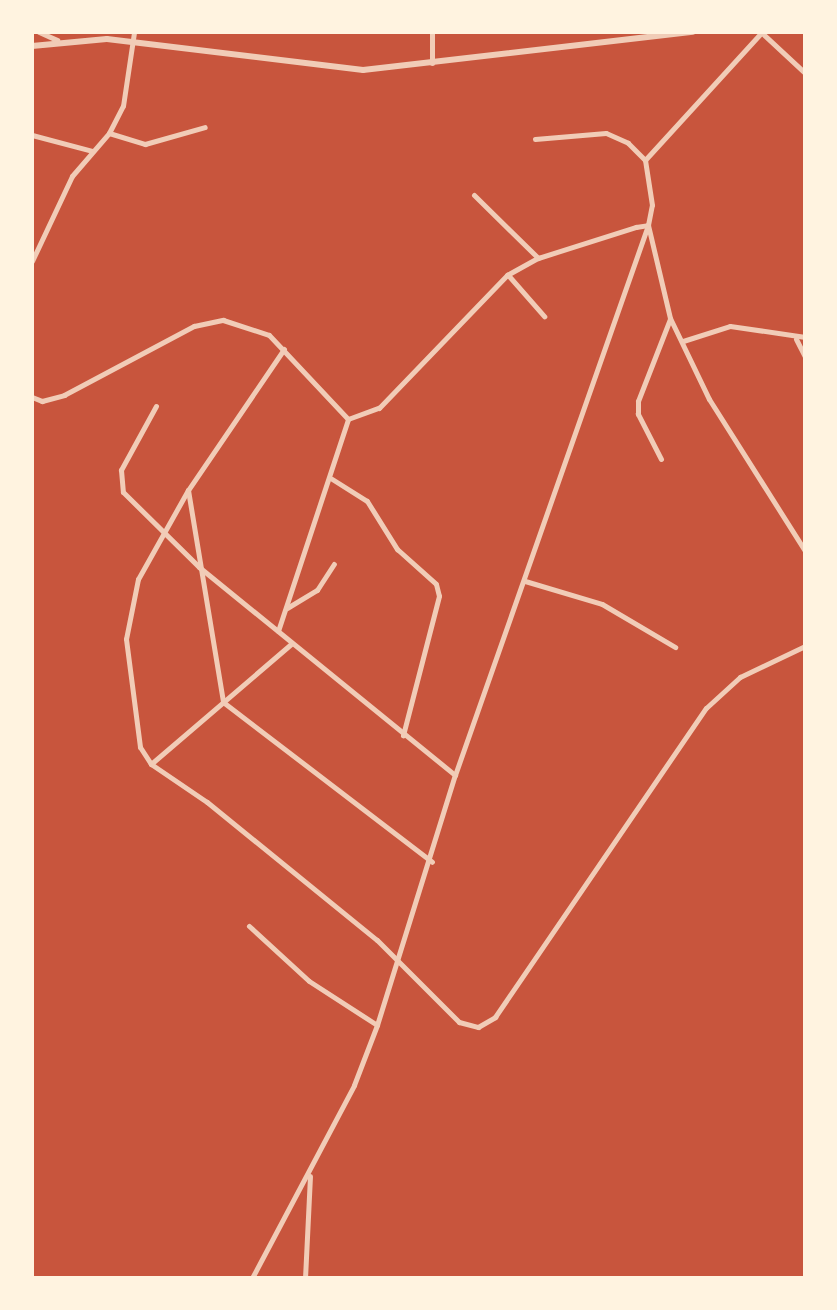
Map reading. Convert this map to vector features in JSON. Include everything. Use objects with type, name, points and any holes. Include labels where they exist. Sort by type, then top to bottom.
[{"type":"street","points":[[39,32],[57,40]]},
{"type":"street","points":[[32,261],[72,176],[109,133],[123,106],[134,32]]},
{"type":"street","points":[[432,32],[432,64]]},
{"type":"street","points":[[32,46],[57,40],[133,42],[342,70],[432,64],[693,32]]},
{"type":"street","points":[[645,160],[676,130],[761,32],[805,73]]},
{"type":"street","points":[[109,133],[145,144],[205,127]]},
{"type":"street","points":[[252,1278],[311,1171],[377,1025],[432,862],[455,775],[648,225],[652,205],[645,160],[628,143],[606,133],[535,139]]},
{"type":"street","points":[[32,135],[92,151]]},
{"type":"street","points":[[474,195],[538,258]]},
{"type":"street","points":[[348,419],[379,408],[507,275],[538,258],[648,225]]},
{"type":"street","points":[[648,225],[670,318],[720,419],[805,551]]},
{"type":"street","points":[[507,275],[544,316]]},
{"type":"street","points":[[661,459],[638,414],[638,401],[670,318]]},
{"type":"street","points":[[32,397],[42,401],[64,395],[210,322],[252,327],[284,349],[348,419]]},
{"type":"street","points":[[683,341],[730,326],[796,339],[805,337]]},
{"type":"street","points":[[796,339],[805,357]]},
{"type":"street","points":[[284,349],[188,490],[138,579],[127,617],[140,747],[151,764],[281,860],[398,958],[459,1022],[488,1024],[692,724],[740,677],[805,646]]},
{"type":"street","points":[[156,406],[119,481],[123,492],[166,530],[199,567],[455,775]]},
{"type":"street","points":[[278,631],[332,479],[348,419]]},
{"type":"street","points":[[332,479],[367,501],[397,549],[436,584],[439,596],[403,735]]},
{"type":"street","points":[[188,490],[223,702],[432,862]]},
{"type":"street","points":[[286,608],[317,590],[334,564]]},
{"type":"street","points":[[525,581],[602,604],[675,647]]},
{"type":"street","points":[[151,764],[291,644]]},
{"type":"street","points":[[249,926],[309,981],[377,1025]]},
{"type":"street","points":[[305,1278],[311,1171]]}]
